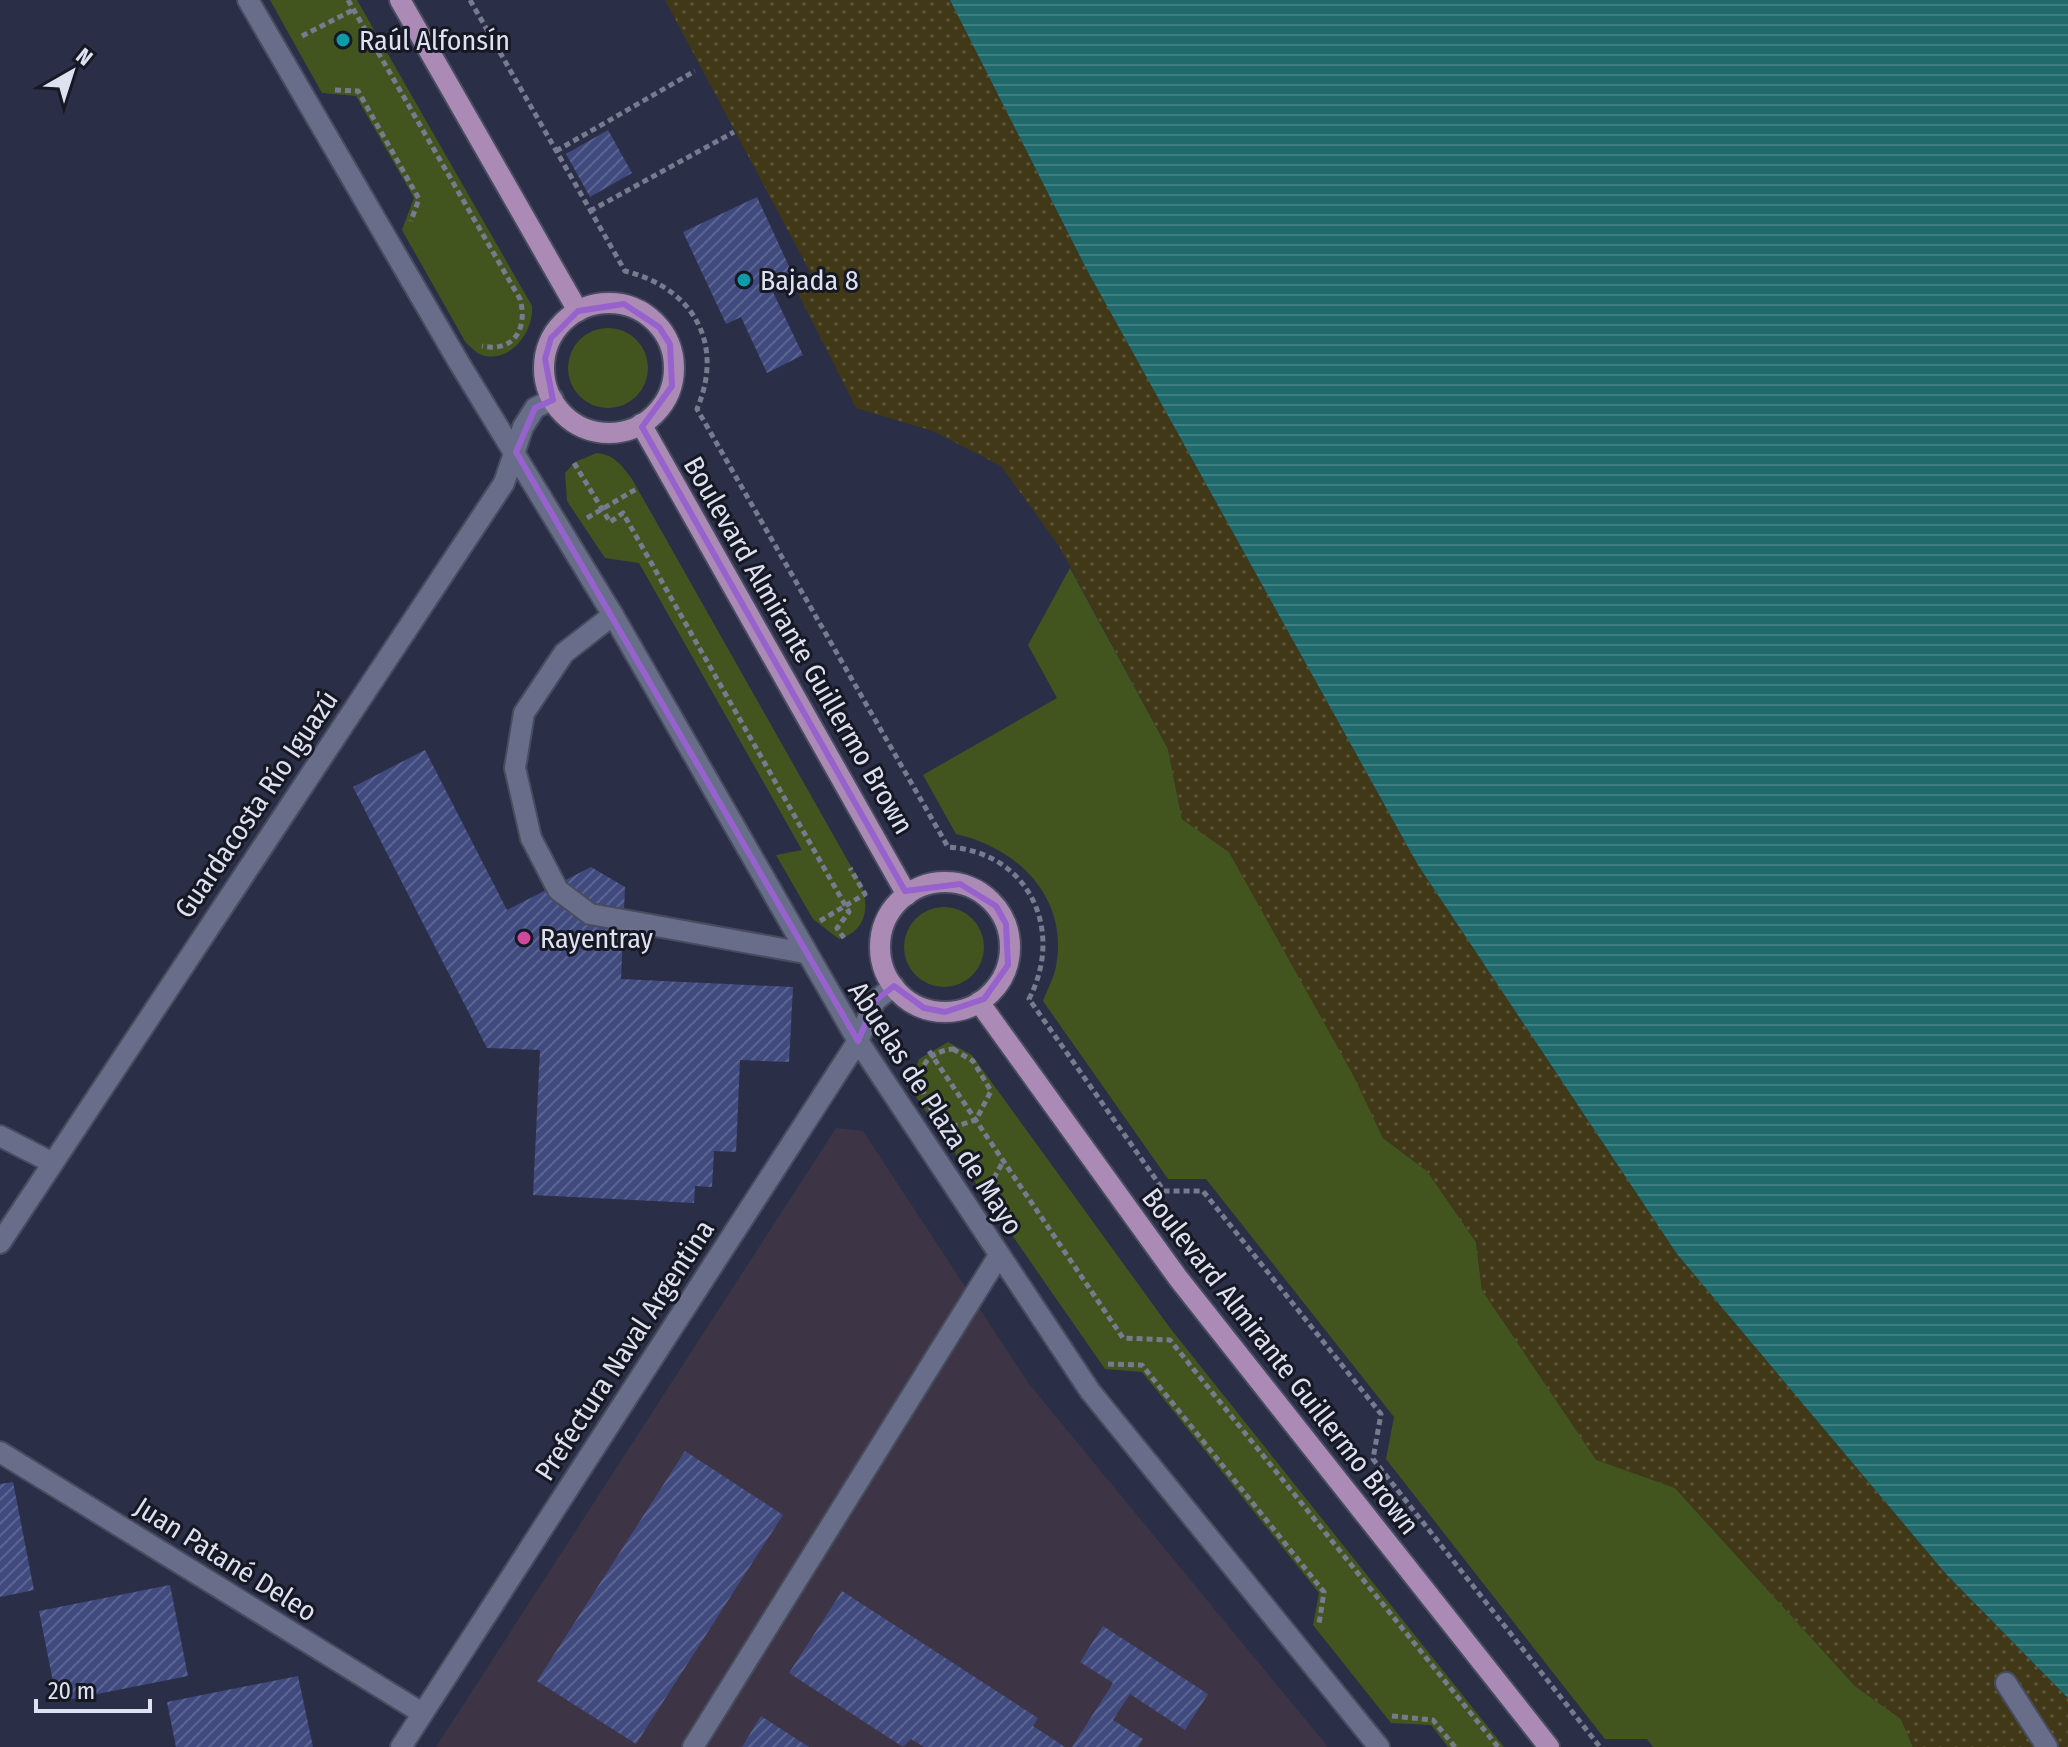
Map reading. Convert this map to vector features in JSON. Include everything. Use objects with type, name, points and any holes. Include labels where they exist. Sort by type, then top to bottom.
[{"type":"main road","points":[[400,0],[578,311]]},
{"type":"main road","points":[[603,303],[624,304],[644,312],[670,344],[674,365],[672,386],[663,405],[641,424],[609,433],[587,429],[568,418],[553,399],[545,381],[545,359],[551,338],[564,321],[578,311],[603,303]]},
{"type":"main road","name":"Boulevard Almirante Guillermo Brown","points":[[641,424],[907,895]]},
{"type":"main road","points":[[940,882],[960,884],[980,892],[996,906],[1006,924],[1010,944],[1008,965],[999,984],[979,1002],[966,1009],[945,1012],[924,1008],[904,998],[894,986],[882,960],[880,939],[887,918],[907,895],[940,882]]},
{"type":"main road","name":"Boulevard Almirante Guillermo Brown","points":[[979,1002],[1178,1278],[1549,1747]]},
{"type":"street","points":[[248,0],[458,361],[516,452]]},
{"type":"street","name":"Guardacosta Río Iguazú","points":[[0,1243],[495,496],[516,452],[523,427],[535,408],[553,399]]},
{"type":"street","name":"Abuelas de Plaza de Mayo","points":[[516,452],[613,615],[805,953],[858,1041],[998,1257],[1090,1391],[1379,1747]]},
{"type":"street","points":[[613,615],[564,653],[524,713],[515,768],[531,838],[558,890],[590,914],[805,953]]},
{"type":"street","name":"Prefectura Naval Argentina","points":[[401,1747],[858,1041],[875,1001],[894,986]]},
{"type":"street","points":[[0,1136],[51,1162]]},
{"type":"street","points":[[693,1747],[998,1257]]},
{"type":"street","name":"Juan Patané Deleo","points":[[0,1452],[422,1713]]},
{"type":"street","points":[[2006,1683],[2047,1747]]},
{"type":"path","points":[[348,0],[520,299],[525,316],[519,332],[510,342],[491,348],[476,345]]},
{"type":"path","points":[[470,0],[625,271],[661,285],[693,314],[709,352],[705,390],[697,409],[948,847],[991,858],[1030,892],[1044,930],[1041,967],[1029,999],[1164,1191],[1203,1191],[1381,1414],[1373,1459],[1600,1747]]},
{"type":"path","points":[[276,49],[353,10]]},
{"type":"path","points":[[556,151],[695,71]]},
{"type":"path","points":[[325,89],[358,91],[419,199],[407,232]]},
{"type":"path","points":[[590,211],[734,132]]},
{"type":"path","points":[[574,463],[610,522],[623,513],[846,906],[849,912],[837,928],[844,938]]},
{"type":"path","points":[[582,521],[638,488]]},
{"type":"path","points":[[846,906],[865,894],[850,868]]},
{"type":"path","points":[[953,1049],[973,1061],[991,1091],[976,1120],[950,1126],[943,1123],[920,1087],[922,1066],[931,1053],[953,1049]]},
{"type":"path","points":[[931,1053],[1123,1338],[1170,1340],[1498,1747]]},
{"type":"path","points":[[997,1198],[988,1186],[1004,1160]]},
{"type":"path","points":[[1101,1354],[1108,1364],[1142,1365],[1324,1592],[1319,1624],[1327,1635]]},
{"type":"path","points":[[1390,1716],[1433,1720],[1455,1747]]},
{"type":"highlighted area","points":[[624,304],[659,327],[670,344],[672,386],[642,427],[905,891],[960,884],[996,906],[1006,924],[1008,965],[984,999],[945,1012],[924,1008],[894,986],[875,1001],[858,1041],[516,452],[535,408],[553,400],[545,359],[551,338],[578,311]]},
{"type":"shaded area","points":[[270,0],[357,0],[532,306],[525,335],[511,350],[493,357],[476,352],[466,343],[402,230],[414,198],[356,96],[322,93]]},
{"type":"shaded area","points":[[950,0],[2068,0],[2068,1698],[1946,1574],[1677,1254],[1418,865],[1087,270]]},
{"type":"shaded area","points":[[608,328],[623,331],[636,340],[645,353],[648,368],[645,383],[636,396],[623,405],[608,408],[593,405],[580,396],[571,383],[568,368],[571,353],[580,340],[593,331]]},
{"type":"shaded area","points":[[597,453],[613,459],[632,479],[861,884],[865,902],[864,918],[848,935],[839,939],[813,919],[776,855],[802,850],[639,563],[605,558],[567,501],[565,473],[575,462]]},
{"type":"shaded area","points":[[1070,568],[1168,749],[1182,819],[1229,852],[1354,1075],[1383,1138],[1427,1171],[1476,1242],[1482,1290],[1596,1459],[1675,1488],[1855,1686],[1901,1719],[1913,1747],[1653,1747],[1647,1739],[1605,1739],[1386,1459],[1394,1417],[1206,1179],[1168,1179],[1043,1001],[1055,970],[1058,941],[1055,919],[1046,898],[1034,880],[1000,851],[956,834],[923,775],[1057,698],[1028,645]]},
{"type":"shaded area","points":[[944,907],[959,910],[972,919],[981,932],[984,947],[981,962],[972,975],[959,984],[944,987],[929,984],[916,975],[907,962],[904,947],[907,932],[916,919],[929,910]]},
{"type":"shaded area","points":[[948,1042],[972,1055],[1170,1328],[1504,1747],[1448,1747],[1431,1725],[1391,1723],[1313,1625],[1319,1593],[1142,1372],[1105,1369],[914,1094],[912,1080],[919,1059]]},
{"type":"shaded area","points":[[836,1128],[863,1131],[1029,1384],[1328,1747],[436,1747]]},
{"type":"sand","points":[[665,0],[950,0],[1087,270],[1418,865],[1677,1254],[1946,1574],[2068,1698],[2068,1747],[1913,1747],[1901,1719],[1855,1686],[1675,1488],[1596,1460],[1482,1290],[1476,1242],[1427,1171],[1383,1138],[1353,1075],[1229,852],[1182,819],[1168,749],[1059,546],[1001,466],[933,431],[856,408],[798,293],[816,283]]},
{"type":"building","points":[[608,130],[632,173],[590,197],[566,154]]},
{"type":"building","name":"Bajada 8","points":[[757,197],[793,275],[770,286],[803,355],[767,373],[741,317],[726,324],[683,232]]},
{"type":"building","points":[[425,750],[507,910],[591,867],[625,887],[621,979],[793,987],[789,1062],[740,1060],[736,1152],[714,1151],[712,1187],[695,1186],[694,1203],[533,1195],[540,1050],[487,1048],[353,787]]},
{"type":"building","points":[[685,1451],[783,1515],[636,1744],[537,1681]]},
{"type":"building","points":[[13,1482],[34,1590],[0,1597],[0,1484]]},
{"type":"building","points":[[170,1585],[188,1676],[57,1702],[39,1611]]},
{"type":"building","points":[[842,1591],[1038,1718],[1033,1726],[1065,1747],[924,1747],[911,1739],[903,1747],[789,1673]]},
{"type":"building","points":[[1103,1626],[1208,1694],[1185,1730],[1130,1694],[1113,1720],[1143,1739],[1138,1747],[1072,1747],[1113,1683],[1080,1662]]},
{"type":"building","points":[[298,1676],[313,1747],[176,1747],[167,1702]]},
{"type":"building","points":[[761,1716],[809,1747],[742,1747]]},
{"type":"place","name":"Raúl Alfonsín","points":[[343,40]]},
{"type":"place","name":"Bajada 8","points":[[744,280]]},
{"type":"place","name":"Rayentray","points":[[524,938]]}]
